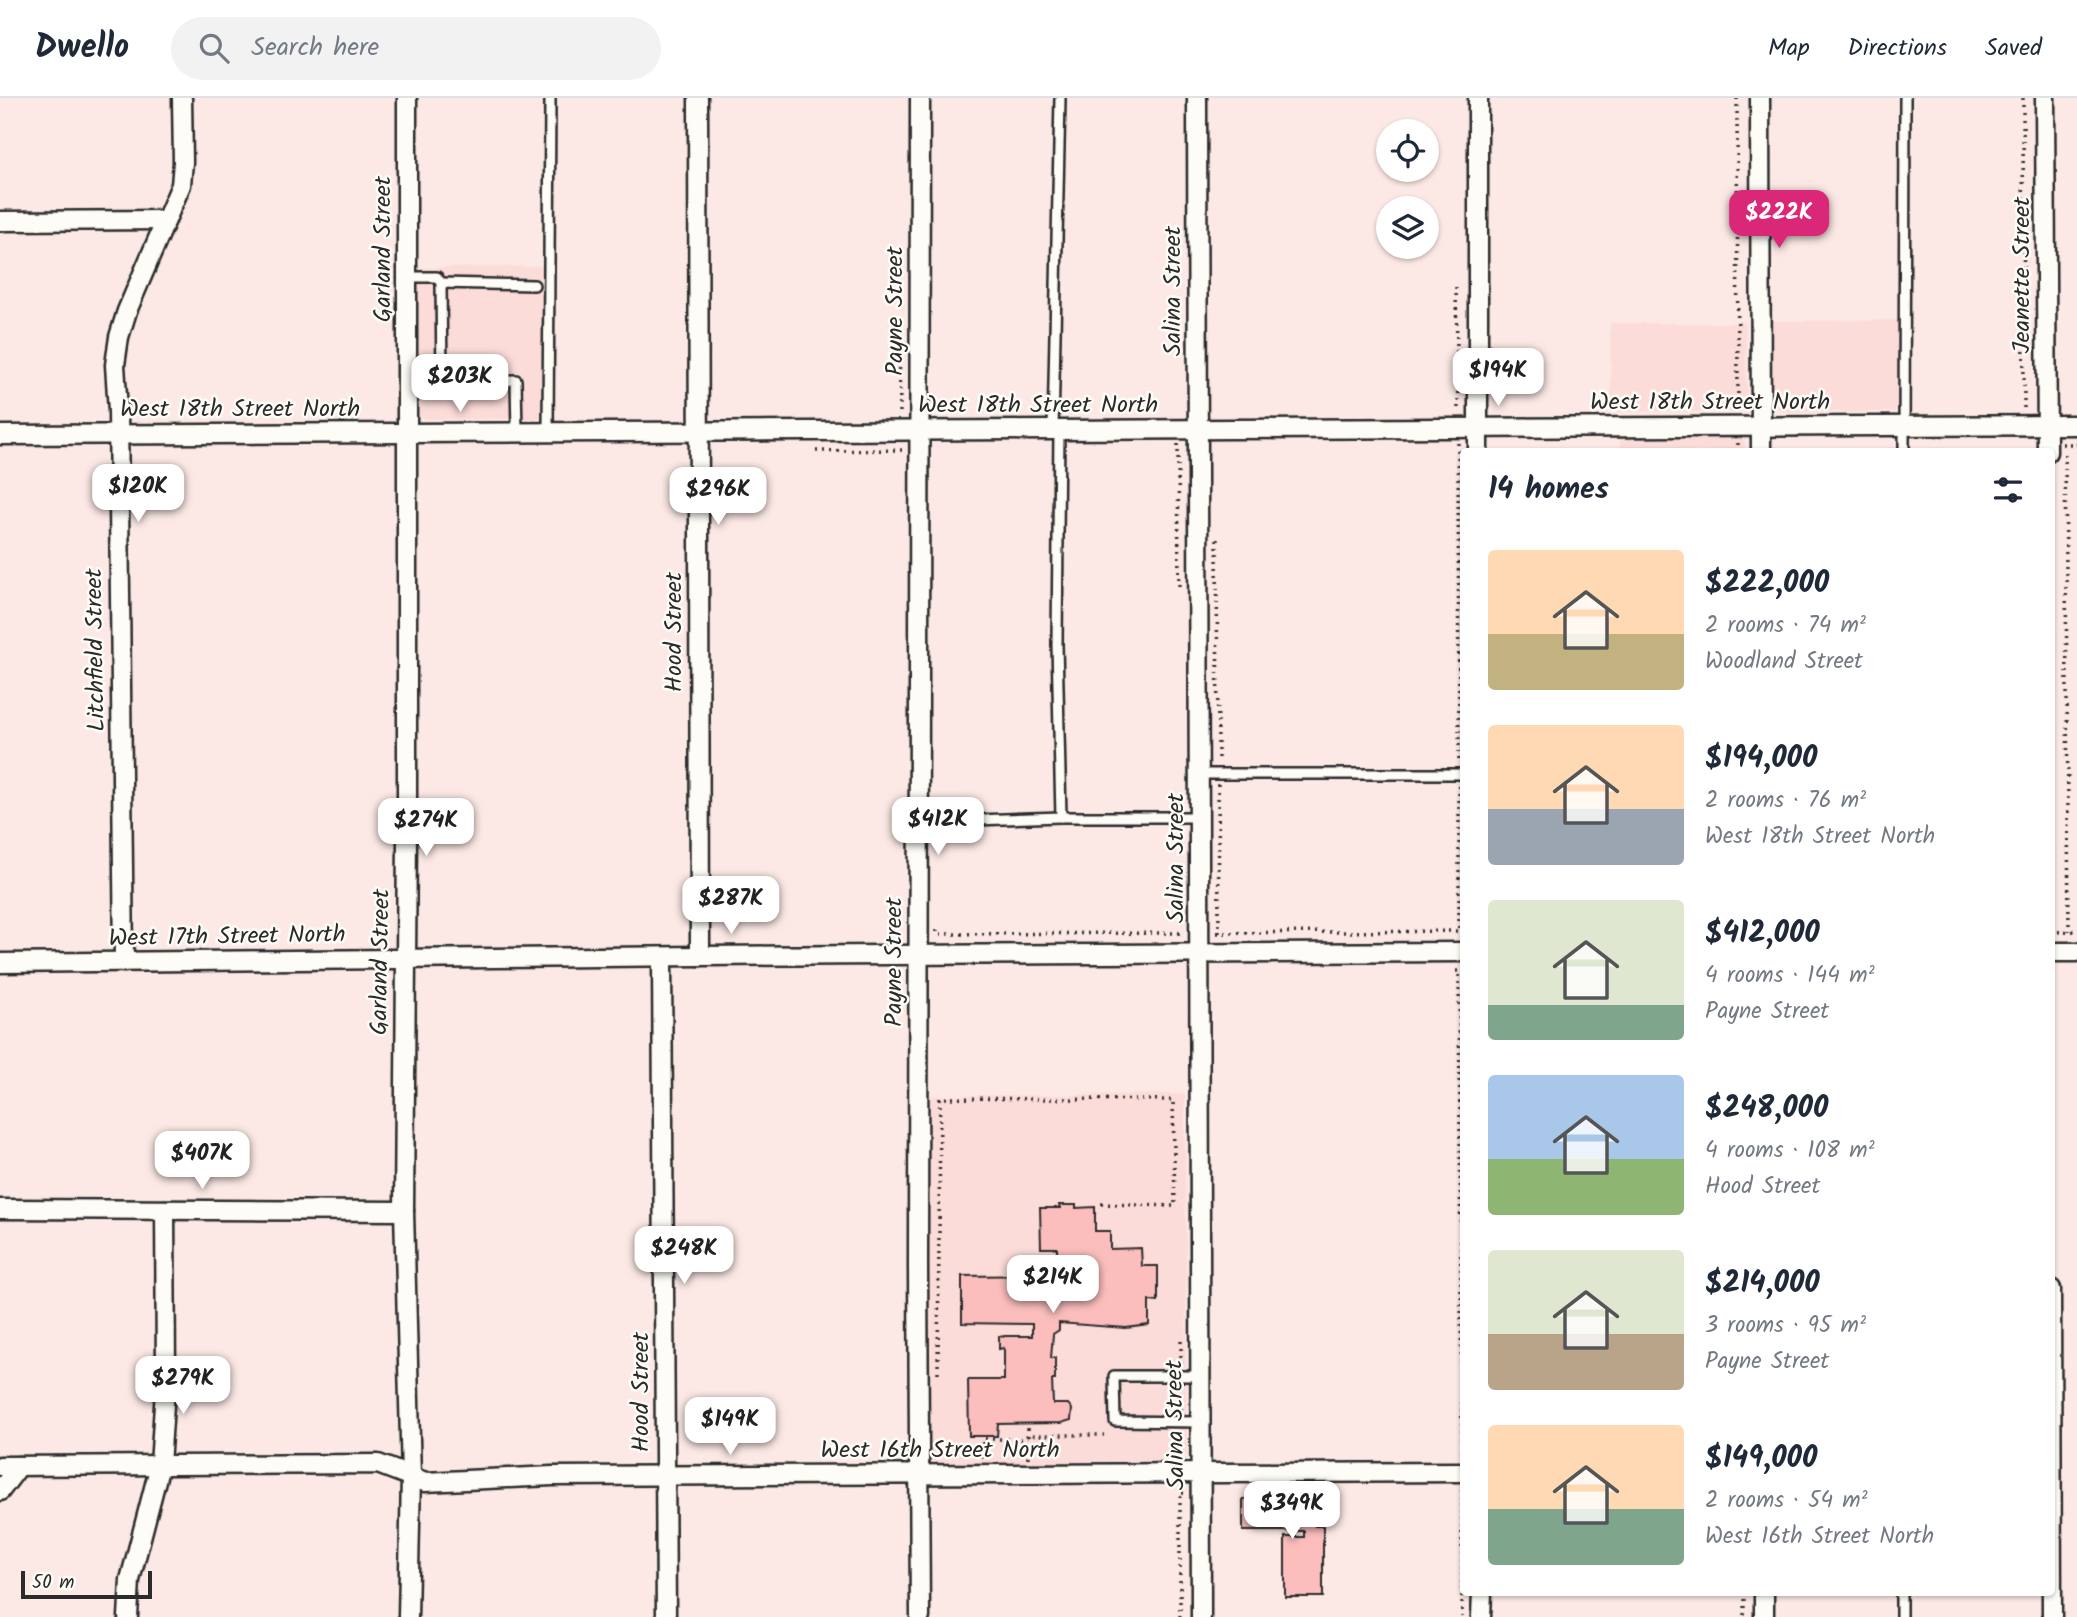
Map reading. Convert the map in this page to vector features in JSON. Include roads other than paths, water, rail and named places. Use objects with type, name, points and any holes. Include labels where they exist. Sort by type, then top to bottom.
[{"type":"street","name":"Litchfield Street","points":[[124,962],[115,365],[119,337],[127,311],[181,185],[182,98]]},
{"type":"street","name":"Garland Street","points":[[407,98],[404,1211],[411,1477],[408,1617]]},
{"type":"street","name":"Hood Street","points":[[698,98],[700,956]]},
{"type":"street","name":"Payne Street","points":[[919,98],[920,1617]]},
{"type":"street","name":"Salina Street","points":[[1197,98],[1199,429],[1209,774],[1200,817],[1201,1617]]},
{"type":"street","points":[[1478,98],[1479,448]]},
{"type":"street","points":[[1760,98],[1761,448]]},
{"type":"street","name":"Jeanette Street","points":[[2045,98],[2063,425],[2049,448]]},
{"type":"street","points":[[0,221],[166,220]]},
{"type":"street","name":"West 18th Street North","points":[[0,435],[2063,425]]},
{"type":"street","name":"West 17th Street North","points":[[0,963],[1460,952]]},
{"type":"street","points":[[2055,952],[2077,952]]},
{"type":"street","name":"Hood Street","points":[[662,957],[666,1617]]},
{"type":"street","points":[[0,1209],[404,1211]]},
{"type":"street","points":[[128,1617],[130,1580],[160,1465],[166,1375],[165,1210]]},
{"type":"street","name":"West 16th Street North","points":[[0,1466],[378,1464],[425,1482],[552,1476],[1460,1472]]},
{"type":"street","points":[[0,1491],[19,1466]]},
{"type":"street","points":[[1481,1617],[1482,1596]]},
{"type":"street","points":[[1764,1596],[1764,1617]]},
{"type":"street","points":[[2052,1596],[2052,1617]]},
{"type":"lane","points":[[548,432],[550,98]]},
{"type":"lane","points":[[1060,98],[1056,429],[1061,817]]},
{"type":"lane","points":[[1904,448],[1905,98]]},
{"type":"lane","points":[[407,278],[437,278],[441,283],[442,381]]},
{"type":"lane","points":[[441,283],[534,285]]},
{"type":"lane","points":[[407,382],[516,380],[517,432]]},
{"type":"lane","points":[[1209,774],[1460,774]]},
{"type":"lane","points":[[919,822],[1061,817],[1200,817]]},
{"type":"lane","points":[[1200,1376],[1114,1376],[1114,1398],[1115,1421],[1201,1422]]},
{"type":"lane","points":[[1901,1596],[1901,1617]]}]
